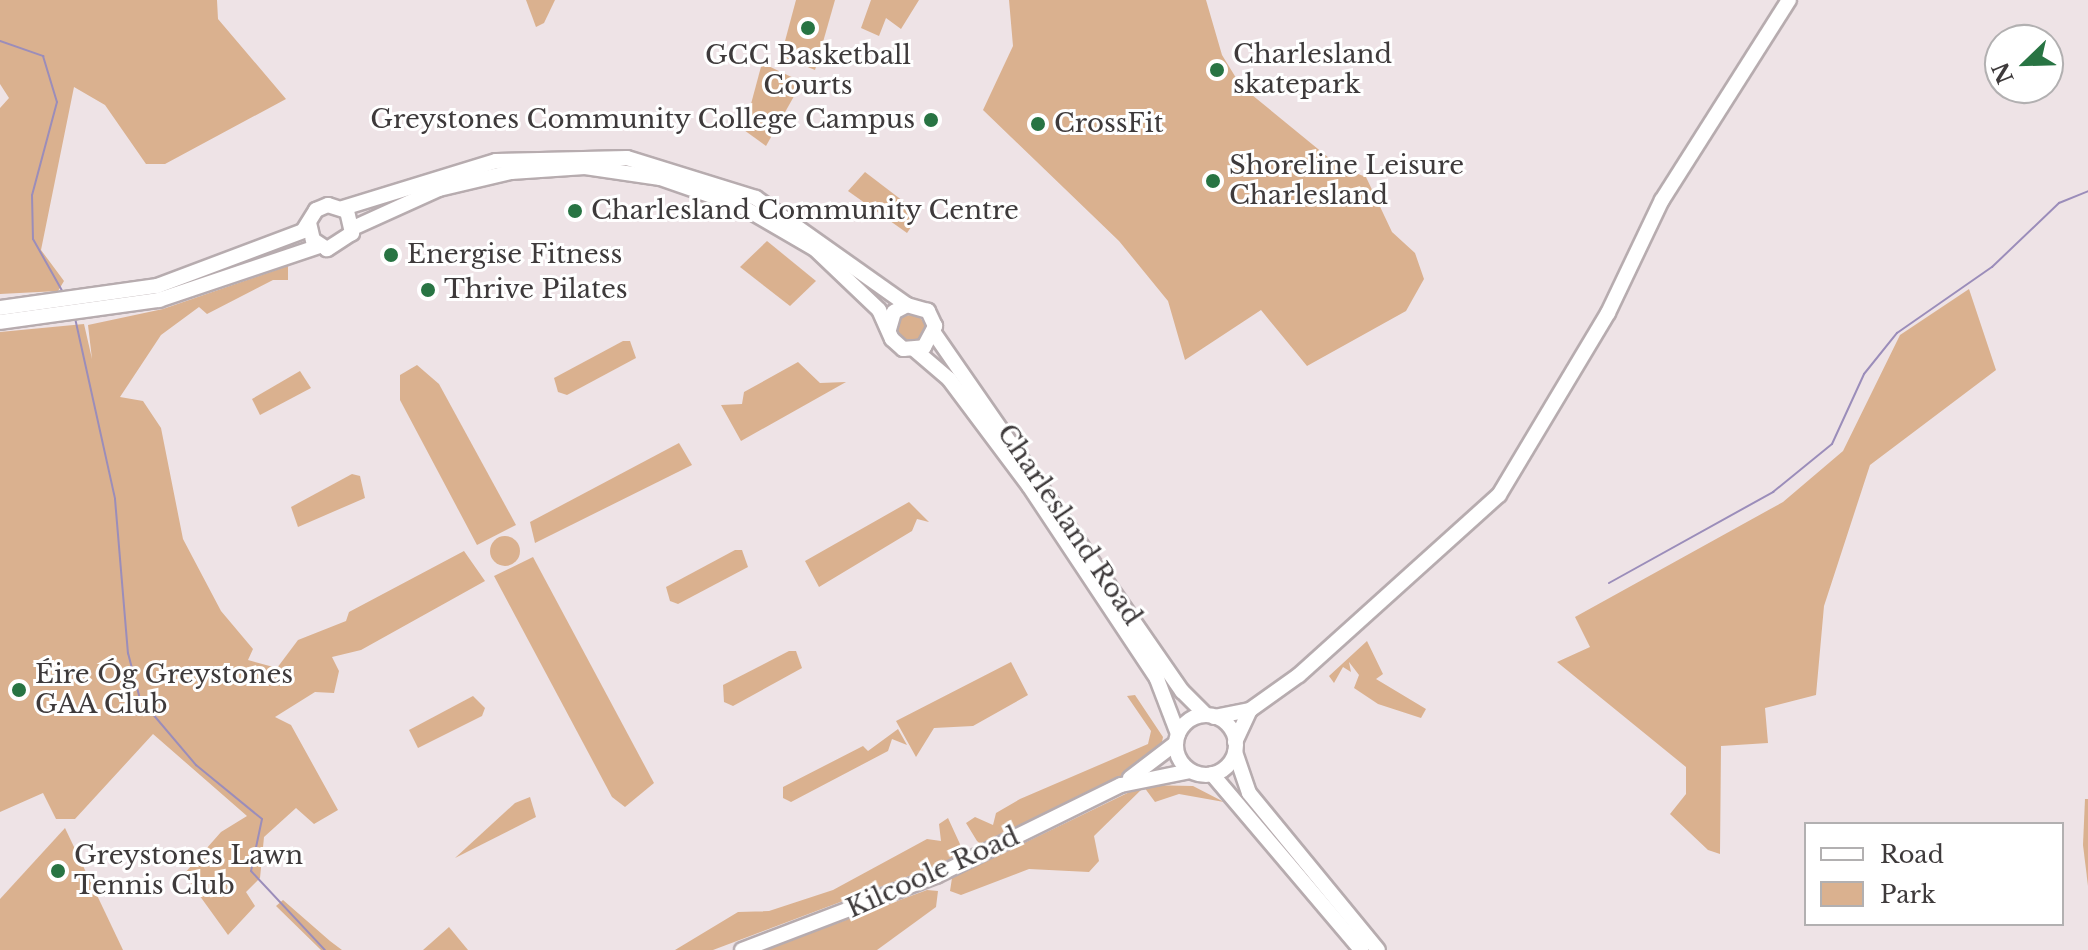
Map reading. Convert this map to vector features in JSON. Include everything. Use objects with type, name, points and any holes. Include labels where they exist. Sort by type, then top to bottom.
[{"type":"main road","points":[[1121,785],[1210,716],[1250,710],[1391,600],[1518,471],[1662,200],[1789,0]]},
{"type":"main road","points":[[0,322],[52,311],[159,300],[319,246],[341,246],[353,228],[439,189],[511,172],[585,167],[660,178],[741,206],[815,249],[879,310],[897,345],[915,350],[934,333],[928,311],[907,305],[756,198],[627,158],[496,161],[343,208],[320,208],[309,222],[191,276],[80,308]]},
{"type":"main road","points":[[343,208],[353,228]]},
{"type":"main road","points":[[309,222],[319,246]]},
{"type":"main road","points":[[889,330],[894,312],[907,305]]},
{"type":"main road","points":[[0,308],[52,311]]},
{"type":"main road","name":"Charlesland Road","points":[[934,333],[1178,686],[1210,716],[1235,747]]},
{"type":"main road","name":"Charlesland Road","points":[[915,350],[949,379],[1029,486],[1157,679],[1190,771]]},
{"type":"main road","points":[[1212,774],[1235,747],[1250,710]]},
{"type":"main road","points":[[1235,747],[1249,793],[1378,950]]},
{"type":"main road","points":[[1121,785],[1190,771],[1212,774],[1361,950]]},
{"type":"main road","name":"Kilcoole Road","points":[[742,950],[936,876],[1121,785]]},
{"type":"green space","points":[[0,0],[217,0],[218,19],[286,99],[165,164],[146,164],[105,105],[74,87],[41,250],[64,281],[58,291],[0,294],[0,108],[9,98],[0,84]]},
{"type":"green space","points":[[526,0],[555,0],[544,23],[536,27]]},
{"type":"green space","name":"GCC Basketball Courts","points":[[796,0],[835,0],[815,70],[781,56]]},
{"type":"green space","points":[[871,0],[919,0],[901,29],[886,18],[879,36],[861,28]]},
{"type":"green space","name":"Shoreline Leisure Charlesland","points":[[1009,0],[1206,0],[1222,55],[1241,86],[1340,167],[1366,177],[1392,232],[1415,253],[1424,279],[1406,311],[1307,366],[1261,310],[1185,360],[1168,301],[1119,241],[983,110],[1013,46]]},
{"type":"green space","points":[[762,63],[802,82],[766,146],[744,130]]},
{"type":"green space","points":[[865,172],[920,214],[907,233],[848,191]]},
{"type":"green space","points":[[767,241],[816,281],[790,306],[740,267]]},
{"type":"green space","points":[[288,266],[288,280],[273,280],[207,314],[199,307],[161,335],[120,397],[143,401],[161,428],[183,539],[221,611],[253,649],[248,660],[277,668],[298,640],[346,621],[349,612],[464,551],[485,581],[361,650],[332,657],[339,671],[334,693],[315,692],[275,717],[291,725],[338,810],[314,824],[296,808],[264,837],[260,878],[246,892],[255,906],[228,935],[184,874],[221,832],[247,816],[153,734],[75,819],[56,819],[43,793],[0,812],[0,332],[84,324],[92,359],[88,325],[163,309]]},
{"type":"green space","points":[[1969,289],[1996,370],[1870,465],[1824,606],[1816,695],[1765,708],[1768,743],[1721,746],[1720,854],[1708,850],[1670,814],[1686,794],[1686,767],[1557,662],[1590,647],[1575,617],[1783,502],[1843,451],[1900,335]]},
{"type":"green space","points":[[911,315],[921,319],[925,329],[921,339],[911,343],[901,339],[897,329],[901,319]]},
{"type":"green space","points":[[623,341],[630,341],[636,358],[567,395],[558,392],[554,378]]},
{"type":"green space","points":[[798,362],[820,383],[846,382],[741,441],[721,405],[742,404],[744,392]]},
{"type":"green space","points":[[417,365],[439,384],[516,525],[477,545],[400,400],[400,375]]},
{"type":"green space","points":[[300,371],[311,388],[260,415],[252,399]]},
{"type":"green space","points":[[679,443],[692,465],[535,543],[530,522]]},
{"type":"green space","points":[[352,474],[360,476],[365,498],[298,527],[291,507]]},
{"type":"green space","points":[[909,502],[929,522],[917,519],[912,531],[819,587],[805,561]]},
{"type":"green space","points":[[505,536],[515,541],[520,551],[515,561],[505,566],[495,561],[490,551],[495,541]]},
{"type":"green space","points":[[735,550],[742,550],[748,567],[678,604],[670,601],[666,587]]},
{"type":"green space","points":[[533,557],[654,783],[625,807],[612,797],[494,576]]},
{"type":"green space","points":[[1367,641],[1383,674],[1376,679],[1426,709],[1421,718],[1378,704],[1354,688],[1359,675],[1349,662],[1351,672],[1343,667],[1334,683],[1329,676]]},
{"type":"green space","points":[[789,651],[796,651],[802,668],[733,706],[724,702],[723,685]]},
{"type":"green space","points":[[1011,662],[1028,695],[973,726],[934,728],[916,757],[896,721]]},
{"type":"green space","points":[[1135,695],[1163,737],[1161,747],[1117,780],[983,846],[977,841],[966,823],[975,817],[993,825],[996,813],[1020,799],[1148,744],[1151,731],[1127,696]]},
{"type":"green space","points":[[473,696],[485,708],[482,716],[418,748],[409,730]]},
{"type":"green space","points":[[898,729],[907,745],[892,739],[888,751],[791,802],[783,798],[783,787],[863,746],[868,751]]},
{"type":"green space","points":[[1144,785],[1193,786],[1224,802],[1179,794],[1155,802],[1144,787],[1094,836],[1099,861],[1089,872],[1029,869],[961,895],[950,891],[952,878]]},
{"type":"green space","points":[[530,797],[536,817],[455,858],[515,803]]},
{"type":"green space","points":[[2085,799],[2088,799],[2088,886],[2083,845]]},
{"type":"green space","points":[[948,818],[965,855],[713,950],[675,950],[738,912],[769,911],[833,890],[927,839],[941,841],[939,824]]},
{"type":"green space","name":"Greystones Lawn Tennis Club","points":[[65,828],[123,950],[0,950],[0,899]]},
{"type":"green space","points":[[927,890],[938,891],[936,907],[877,950],[765,950]]},
{"type":"green space","points":[[283,900],[342,950],[321,950],[276,906]]},
{"type":"green space","points":[[449,927],[468,950],[423,950]]},
{"type":"waterway","points":[[0,41],[43,56],[57,102],[32,195],[33,239],[64,294]]},
{"type":"waterway","points":[[1609,583],[1773,492],[1832,444],[1864,374],[1897,333],[1992,267],[2059,203],[2088,191]]},
{"type":"waterway","points":[[75,318],[115,499],[128,653],[140,699],[196,765],[262,819],[251,871],[325,950]]},
{"type":"place","name":"GCC Basketball Courts","points":[[808,28]]},
{"type":"place","name":"Charlesland skatepark","points":[[1217,70]]},
{"type":"place","name":"Greystones Community College Campus","points":[[931,120]]},
{"type":"place","name":"CrossFit","points":[[1038,124]]},
{"type":"place","name":"Shoreline Leisure Charlesland","points":[[1213,181]]},
{"type":"place","name":"Charlesland Community Centre","points":[[575,211]]},
{"type":"place","name":"Energise Fitness","points":[[391,255]]},
{"type":"place","name":"Thrive Pilates","points":[[428,290]]},
{"type":"place","name":"Éire Óg Greystones GAA Club","points":[[19,690]]},
{"type":"place","name":"Greystones Lawn Tennis Club","points":[[58,871]]}]
